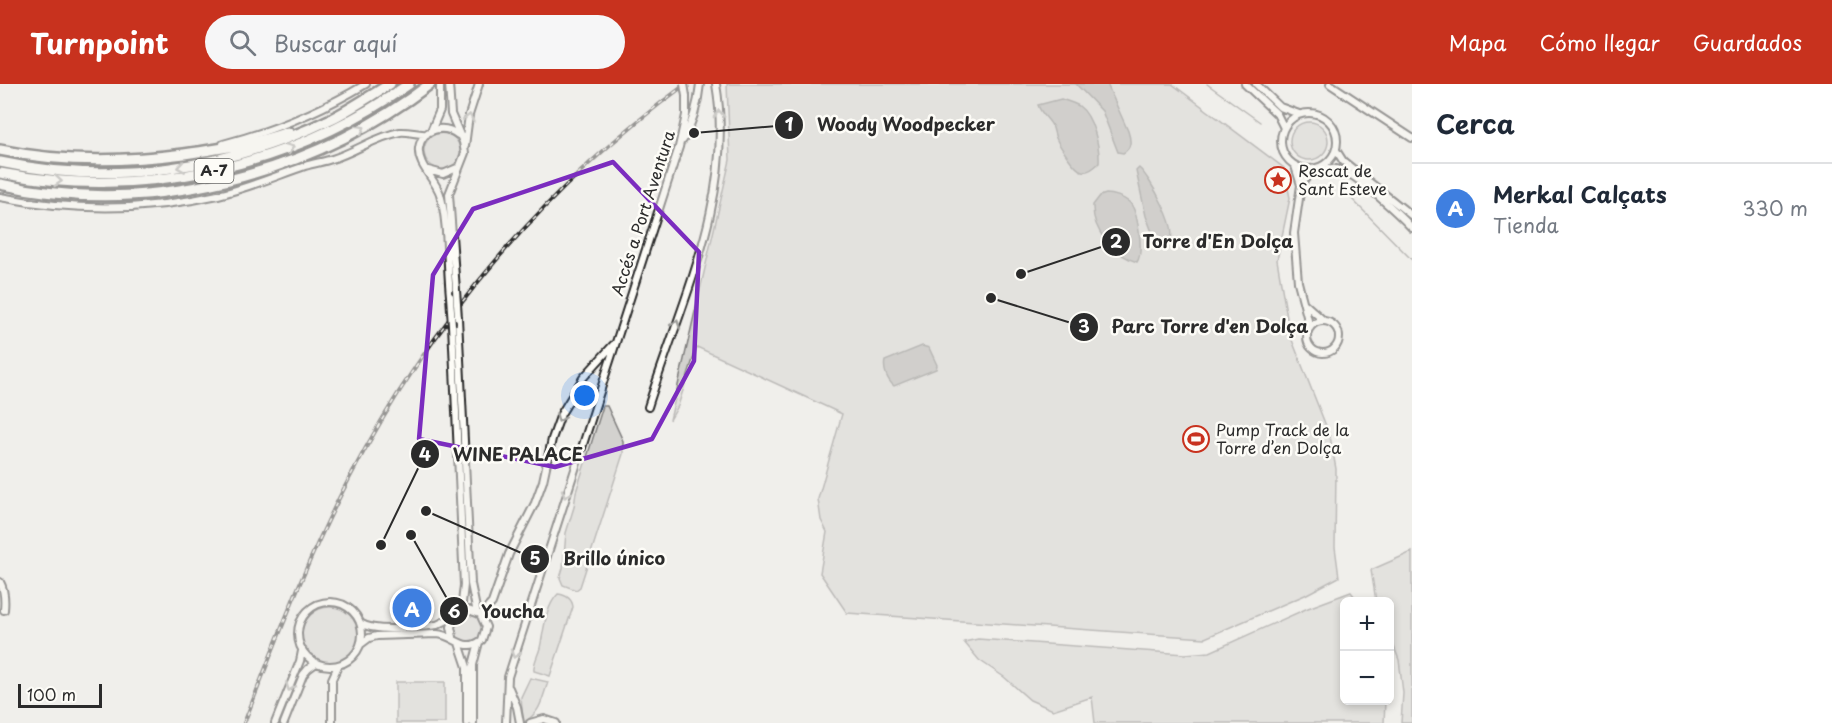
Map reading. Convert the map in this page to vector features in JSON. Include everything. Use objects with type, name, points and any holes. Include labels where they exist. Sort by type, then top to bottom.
[{"type":"highway","name":"A-7","points":[[0,162],[30,168],[81,172],[123,172],[173,168],[214,161],[274,143],[312,128],[349,110],[390,84]]},
{"type":"highway","name":"A-7","points":[[0,173],[63,181],[124,182],[186,176],[260,159],[296,146],[342,125],[409,84]]},
{"type":"highway","points":[[0,184],[35,191],[85,195],[129,194],[225,181],[302,157],[338,141],[374,122],[430,84]]},
{"type":"highway","points":[[0,150],[41,157],[103,161],[145,159],[206,152],[264,139],[337,112],[349,110]]},
{"type":"highway","points":[[166,190],[250,166],[260,159]]},
{"type":"street","points":[[188,153],[291,122],[366,84]]},
{"type":"street","points":[[449,84],[451,114],[465,153]]},
{"type":"street","points":[[459,643],[468,646],[479,642],[485,636],[486,627],[479,614],[471,584],[458,318],[449,194],[465,153],[467,125],[479,84]]},
{"type":"street","name":"Accés a Port Aventura","points":[[506,723],[508,677],[679,147],[686,115],[684,84]]},
{"type":"street","points":[[648,407],[696,267],[716,190],[720,141],[720,106],[716,84]]},
{"type":"street","points":[[1245,84],[1277,114],[1284,128]]},
{"type":"street","points":[[1256,84],[1280,107],[1300,115]]},
{"type":"street","points":[[1330,84],[1412,138]]},
{"type":"street","points":[[679,147],[690,129],[698,103],[700,85]]},
{"type":"street","points":[[419,146],[440,110],[440,86]]},
{"type":"street","points":[[1336,150],[1328,162],[1312,170],[1295,166],[1287,159],[1281,149],[1280,138],[1292,118],[1300,115],[1313,113],[1329,121],[1336,132],[1336,150],[1343,161],[1412,216]]},
{"type":"street","points":[[0,197],[49,205],[90,208],[178,202],[240,189],[308,165],[336,158],[391,134],[447,129],[460,138]]},
{"type":"street","points":[[414,133],[418,140],[420,160],[438,189],[442,202],[452,325],[464,585],[461,612]]},
{"type":"street","points":[[425,168],[437,174],[443,174],[460,166]]},
{"type":"street","points":[[1295,166],[1301,185],[1294,233],[1295,258],[1298,282],[1310,328],[1307,339],[1310,347],[1320,353],[1329,352],[1337,345],[1339,335],[1334,325],[1324,321],[1305,304]]},
{"type":"street","points":[[1321,167],[1348,174],[1412,228]]},
{"type":"street","points":[[1301,185],[1312,170]]},
{"type":"street","points":[[1310,328],[1324,321]]},
{"type":"street","name":"Accés a Port Aventura","points":[[479,614],[492,603],[509,554],[535,503],[561,414],[577,387],[618,337]]},
{"type":"street","points":[[0,582],[4,594],[4,610]]},
{"type":"street","points":[[332,679],[302,650],[298,635],[299,625],[304,616],[317,605],[342,604],[355,614],[360,623],[361,644]]},
{"type":"street","points":[[360,623],[376,629],[422,627],[437,625],[468,610],[479,614]]},
{"type":"street","points":[[453,637],[451,627],[454,618]]},
{"type":"street","points":[[284,723],[305,671],[320,665],[338,666],[351,659],[361,644],[369,638],[442,634],[453,637],[459,643],[467,667],[467,723]]},
{"type":"street","points":[[473,723],[473,665],[479,642]]},
{"type":"street","points":[[275,723],[300,661],[302,650]]},
{"type":"street","points":[[332,723],[332,679],[338,666]]},
{"type":"street","points":[[507,685],[517,707],[520,723]]},
{"type":"street","points":[[530,723],[544,719],[556,723]]},
{"type":"highlighted area","points":[[613,162],[699,252],[694,361],[652,439],[555,467],[419,439],[433,275],[473,209]]},
{"type":"shaded area","points":[[727,84],[1172,84],[1284,168],[1290,198],[1277,260],[1290,335],[1330,436],[1336,469],[1335,547],[1339,577],[1305,595],[1205,638],[847,613],[820,573],[827,532],[821,520],[818,499],[842,414],[697,347],[678,406],[670,420],[730,160]]},
{"type":"shaded area","points":[[1076,84],[1107,84],[1129,134],[1130,144],[1126,151],[1118,152],[1102,111]]},
{"type":"shaded area","points":[[1061,99],[1079,106],[1092,124],[1097,141],[1099,163],[1089,170],[1079,170],[1071,162],[1038,105]]},
{"type":"shaded area","points":[[1309,122],[1322,128],[1328,141],[1322,154],[1309,160],[1296,154],[1290,141],[1296,128]]},
{"type":"shaded area","points":[[442,133],[455,138],[460,151],[455,164],[442,169],[429,164],[424,151],[429,138]]},
{"type":"shaded area","points":[[1139,168],[1156,192],[1171,226],[1172,235],[1165,242],[1155,240],[1146,216],[1136,171]]},
{"type":"shaded area","points":[[1106,194],[1124,199],[1132,206],[1140,241],[1137,262],[1112,247],[1096,224],[1093,205],[1100,196]]},
{"type":"shaded area","points":[[922,346],[929,348],[937,365],[936,369],[894,386],[886,374],[885,361]]},
{"type":"shaded area","points":[[603,406],[607,406],[623,441],[623,454],[580,587],[576,590],[563,585],[560,578],[566,533],[576,492]]},
{"type":"shaded area","points":[[1412,552],[1412,723],[1401,723],[1403,693],[1399,660],[1394,647],[1394,597],[1375,597],[1371,570]]},
{"type":"shaded area","points":[[1351,592],[1355,597],[1340,597],[1340,705],[1385,705],[1384,723],[1095,723],[1092,697],[1053,710],[1030,700],[1004,677],[979,660],[964,642],[978,639],[1185,654],[1210,652],[1308,608]]},
{"type":"shaded area","points":[[558,594],[568,598],[573,607],[550,676],[534,671],[534,668],[548,612]]},
{"type":"shaded area","points":[[324,607],[336,607],[346,611],[354,619],[358,635],[354,651],[346,659],[336,663],[324,663],[314,659],[306,651],[302,641],[302,629],[306,619],[314,611]]},
{"type":"shaded area","points":[[468,614],[478,618],[482,628],[478,638],[468,642],[458,638],[454,628],[458,618]]},
{"type":"shaded area","points":[[530,678],[548,682],[542,701],[534,715],[523,723],[521,697]]},
{"type":"shaded area","points":[[396,682],[445,682],[445,723],[396,723]]},
{"type":"waterway","points":[[1207,84],[1260,122]]},
{"type":"waterway","points":[[1347,194],[1412,260]]},
{"type":"railway","points":[[244,723],[320,537],[382,420],[417,365],[455,312],[539,213],[585,167],[634,124],[686,84]]},
{"type":"place","name":"Woody Woodpecker","points":[[694,133]]},
{"type":"place","name":"Rescat de Sant Esteve","points":[[1278,180]]},
{"type":"place","name":"Torre d'En Dolça","points":[[1021,274]]},
{"type":"place","name":"Parc Torre d'en Dolça","points":[[991,298]]},
{"type":"place","name":"Pump Track de la Torre d’en Dolça","points":[[1196,439]]},
{"type":"place","name":"Brillo único","points":[[426,511]]},
{"type":"place","name":"Youcha","points":[[411,535]]},
{"type":"place","name":"WINE PALACE","points":[[381,545]]},
{"type":"place","name":"Merkal Calçats","points":[[412,608]]}]
